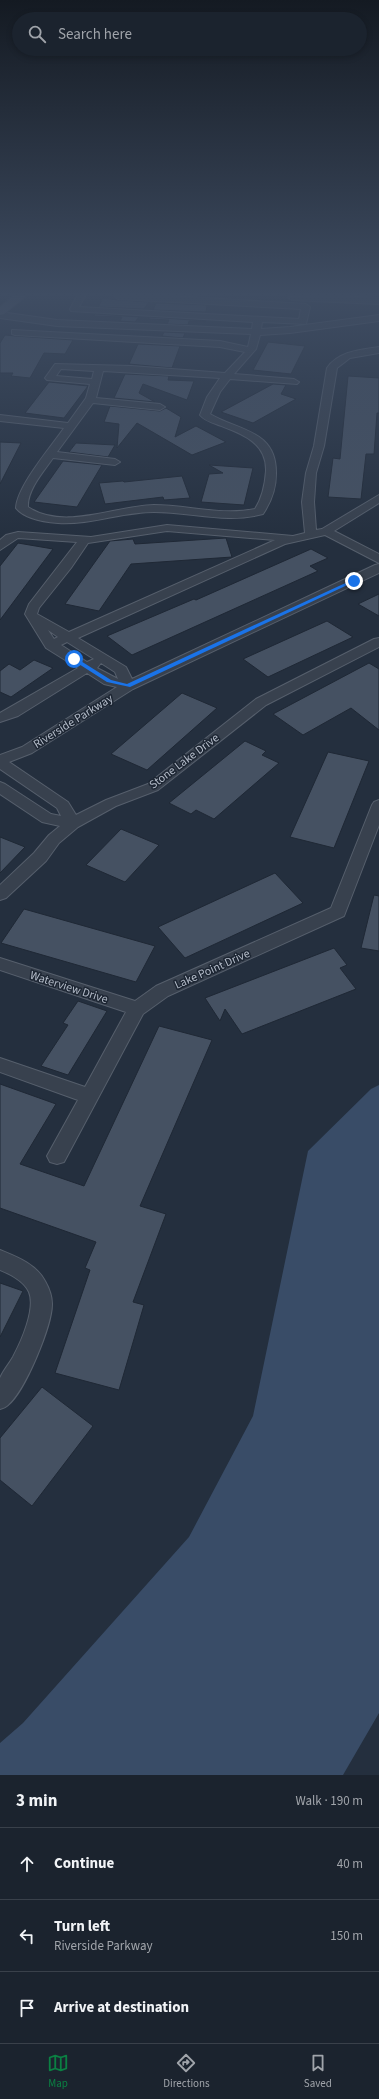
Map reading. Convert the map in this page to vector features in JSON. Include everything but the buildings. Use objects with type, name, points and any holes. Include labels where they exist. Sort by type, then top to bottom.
[{"type":"street","points":[[59,379],[95,382]]},
{"type":"street","points":[[96,379],[90,400],[50,454],[22,500],[22,508],[29,513],[66,520],[141,509],[238,516],[260,512],[271,483],[273,464],[268,449],[258,440],[205,415],[208,405],[225,379]]},
{"type":"street","points":[[264,379],[294,382]]},
{"type":"street","points":[[310,535],[308,502],[311,474],[319,446],[330,379]]},
{"type":"street","points":[[90,400],[160,407]]},
{"type":"street","points":[[0,418],[70,426]]},
{"type":"street","points":[[50,454],[114,462]]},
{"type":"street","points":[[51,645],[281,542],[326,531],[379,498]]},
{"type":"street","points":[[0,547],[10,537],[24,535],[84,540],[167,528],[297,538]]},
{"type":"street","points":[[326,531],[379,559]]},
{"type":"street","points":[[84,540],[68,565],[30,611],[51,645],[109,681],[128,686]]},
{"type":"street","name":"Riverside Parkway","points":[[0,761],[27,750],[128,686],[379,568]]},
{"type":"street","points":[[32,616],[69,637],[121,670],[128,686]]},
{"type":"street","name":"Stone Lake Drive","points":[[0,894],[40,858],[54,839],[73,823],[111,803],[153,786],[261,702],[379,642]]},
{"type":"street","points":[[0,718],[19,710],[102,659]]},
{"type":"street","name":"Riverside Parkway","points":[[0,786],[16,772],[27,750]]},
{"type":"street","points":[[0,761],[63,805],[73,823]]},
{"type":"street","points":[[0,786],[47,818],[73,823]]},
{"type":"street","name":"Lake Point Drive","points":[[57,1156],[137,1009],[162,991],[338,912],[379,805]]},
{"type":"street","name":"Waterview Drive","points":[[0,964],[137,1009]]},
{"type":"street","points":[[0,1065],[90,1096]]},
{"type":"street","points":[[0,1260],[29,1275],[40,1294],[42,1310],[27,1355],[0,1398]]},
{"type":"water","points":[[379,1085],[379,1713],[343,1775],[0,1775],[0,1743],[23,1723],[189,1537],[253,1416],[308,1151],[371,1089]]},
{"type":"route","points":[[74,659],[109,681],[128,686],[354,581]]}]
